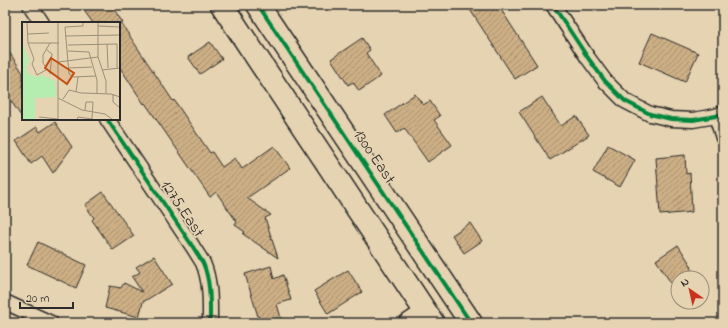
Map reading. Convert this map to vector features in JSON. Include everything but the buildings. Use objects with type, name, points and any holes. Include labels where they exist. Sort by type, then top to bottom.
[{"type":"main road","points":[[222,5],[429,317]]},
{"type":"main road","name":"1300 East","points":[[258,5],[471,323]]},
{"type":"street","points":[[30,5],[41,22]]},
{"type":"street","points":[[552,5],[605,81],[624,101],[650,114],[671,119],[693,120],[720,115],[723,138]]},
{"type":"street","name":"1275 East","points":[[108,120],[203,264],[209,283],[210,323]]},
{"type":"street","points":[[5,302],[51,323]]},
{"type":"street","points":[[405,323],[429,317]]},
{"type":"cycle path","points":[[258,5],[471,323]]},
{"type":"cycle path","points":[[553,5],[605,81],[625,101],[650,114],[671,119],[693,120],[716,116],[723,113]]},
{"type":"cycle path","points":[[108,120],[203,263],[209,285],[210,323]]}]
